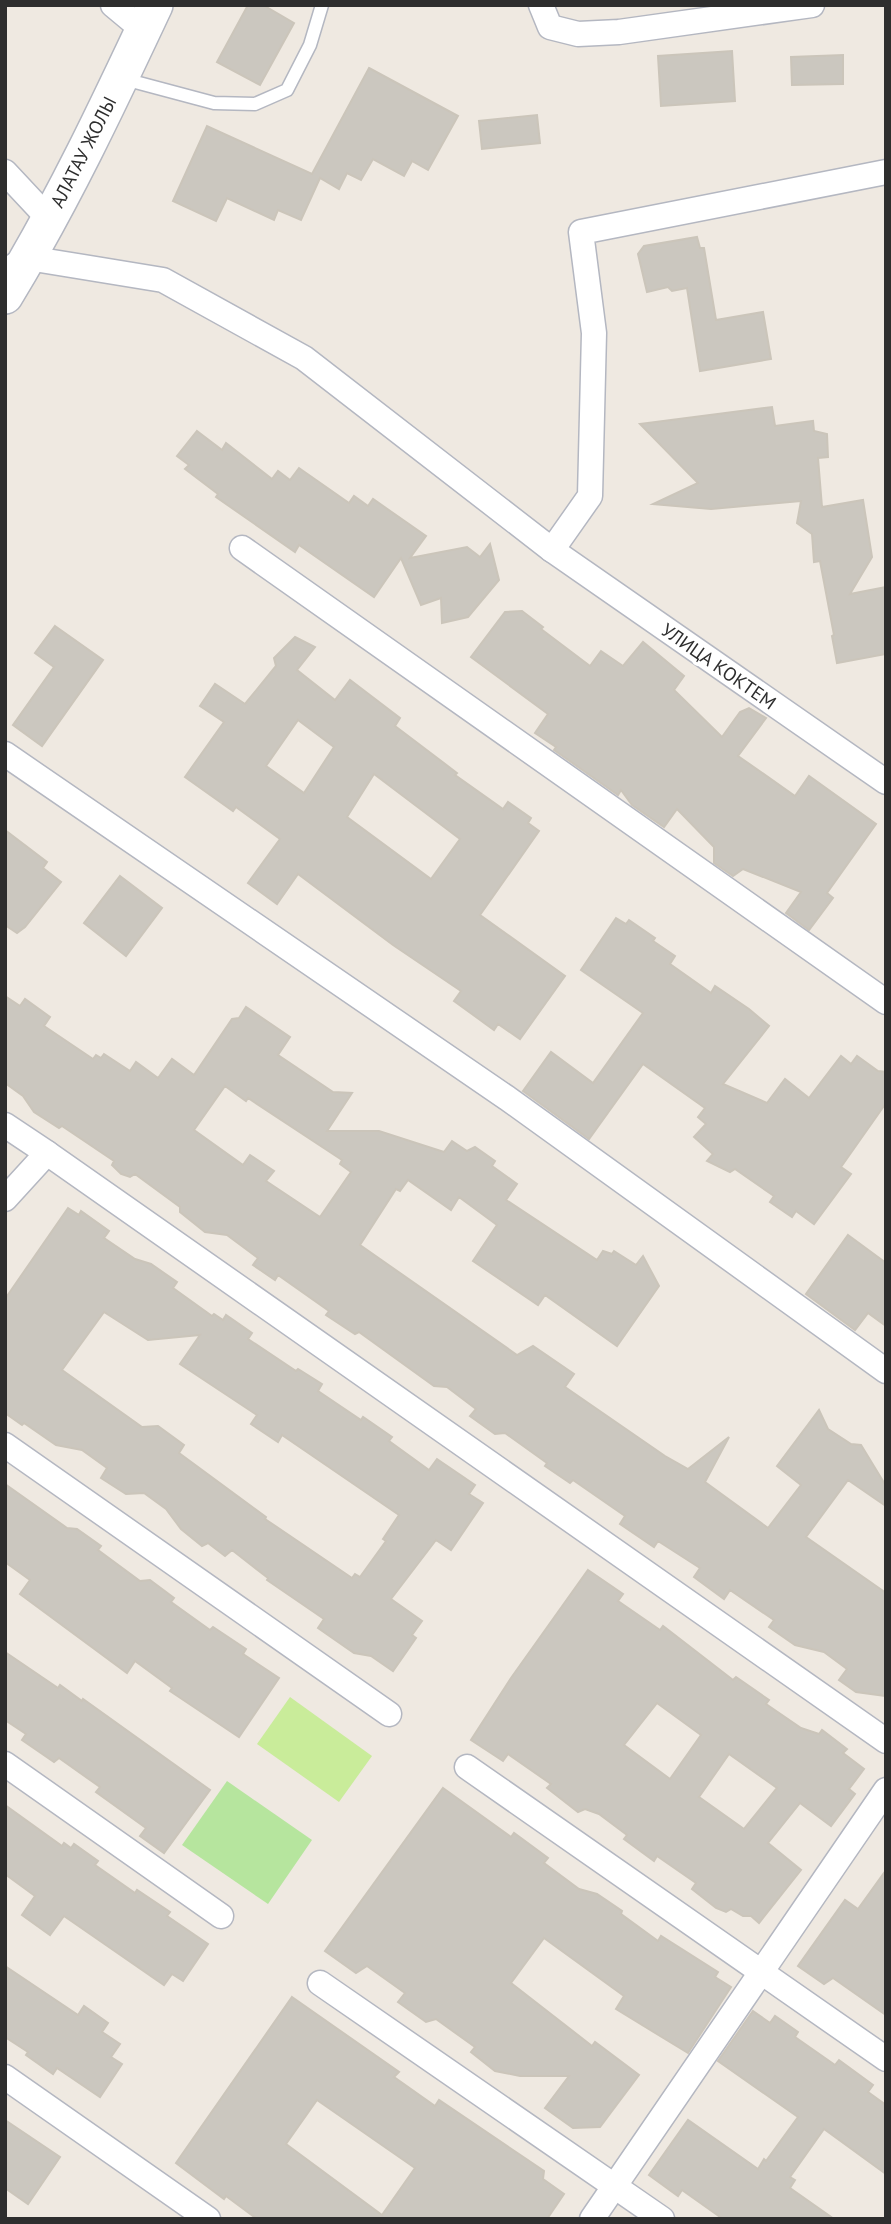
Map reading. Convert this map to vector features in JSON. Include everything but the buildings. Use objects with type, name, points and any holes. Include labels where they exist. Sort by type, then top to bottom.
[{"type":"main road","name":"АЛАТАУ ЖОЛЫ","points":[[5,296],[17,264],[48,219],[121,79],[149,18]]},
{"type":"street","points":[[113,5],[149,18]]},
{"type":"street","points":[[541,5],[550,27],[578,34],[619,32],[813,5]]},
{"type":"street","points":[[5,172],[48,219]]},
{"type":"street","points":[[552,550],[590,496],[594,333],[581,232],[886,172]]},
{"type":"street","name":"УЛИЦА КОКТЕМ","points":[[17,264],[163,280],[304,358],[552,550],[886,782]]},
{"type":"street","points":[[242,548],[886,1002]]},
{"type":"street","points":[[5,754],[507,1098],[886,1371]]},
{"type":"street","points":[[5,1125],[886,1741]]},
{"type":"street","points":[[5,1199],[47,1153]]},
{"type":"street","points":[[5,1445],[389,1714]]},
{"type":"street","points":[[5,1763],[221,1916]]},
{"type":"street","points":[[467,1768],[886,2059]]},
{"type":"street","points":[[592,2219],[886,1790]]},
{"type":"street","points":[[320,1983],[662,2219]]},
{"type":"street","points":[[5,2077],[208,2219]]},
{"type":"lane","points":[[121,79],[214,103],[255,104],[287,90],[310,45],[322,5]]},
{"type":"green space","points":[[290,1697],[372,1756],[339,1802],[257,1744]]},
{"type":"green space","points":[[227,1781],[312,1840],[268,1904],[182,1845]]}]
